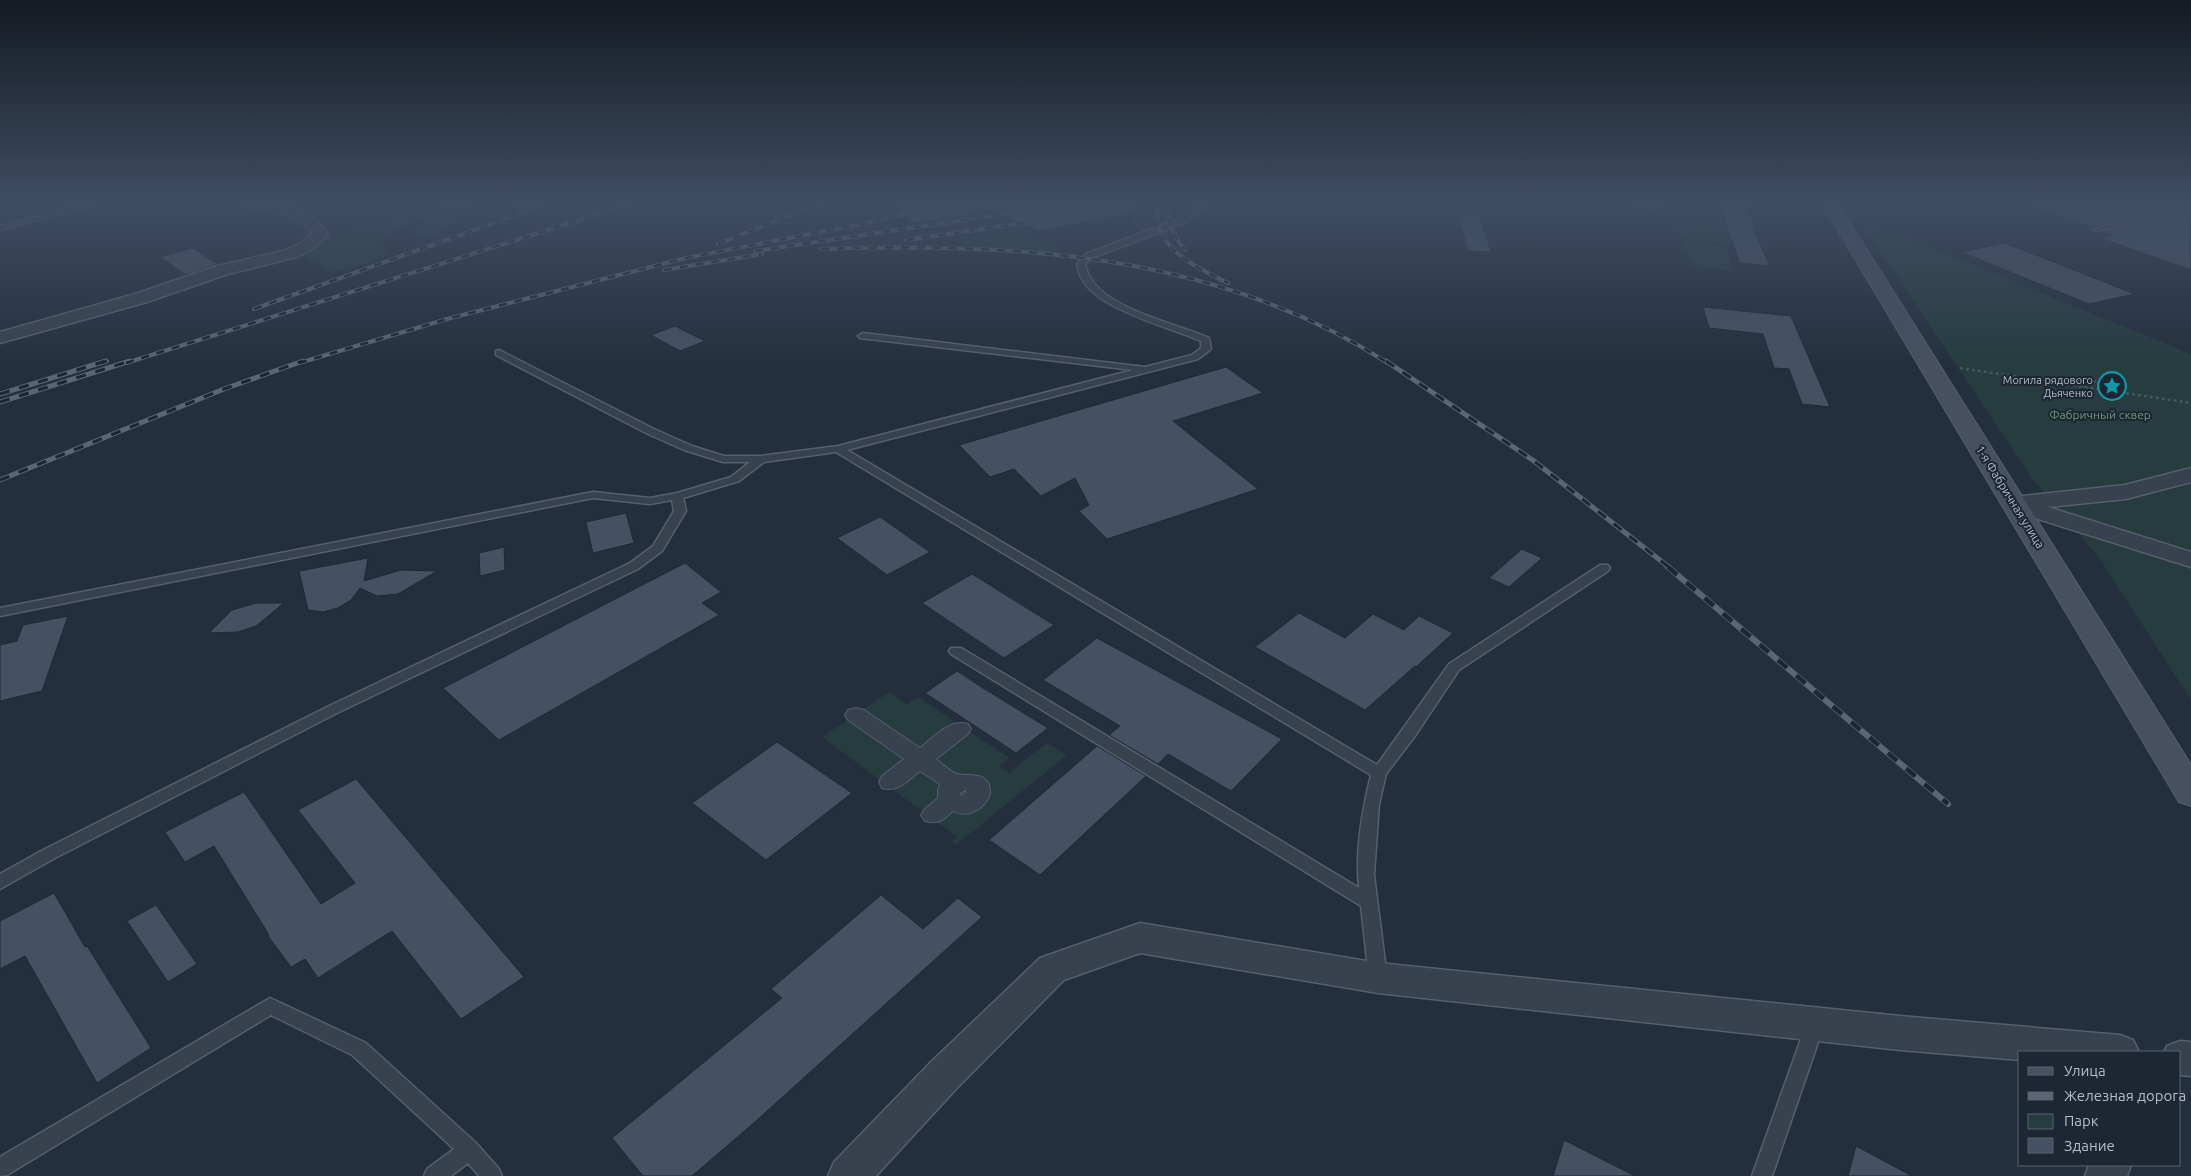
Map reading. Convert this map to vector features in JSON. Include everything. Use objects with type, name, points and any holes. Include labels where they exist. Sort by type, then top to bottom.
[{"type":"main road","name":"1-я Фабричная улица","points":[[1863,257],[2191,793]]},
{"type":"street","points":[[0,338],[141,298],[223,270],[279,257]]},
{"type":"street","points":[[2014,504],[2126,492],[2191,475]]},
{"type":"street","points":[[2014,504],[2191,560]]},
{"type":"street","points":[[856,715],[920,759],[947,800]]},
{"type":"street","points":[[890,782],[960,729]]},
{"type":"street","points":[[848,1176],[944,1075],[1052,969],[1140,938],[1378,978],[1816,1024],[2109,1051]]},
{"type":"lane","points":[[499,353],[688,448],[723,459],[761,459],[838,449],[1195,357],[1206,349],[1206,340],[1189,331],[1124,308],[1104,298],[1087,283],[1081,268],[1084,258],[1087,257]]},
{"type":"lane","points":[[863,336],[1148,369]]},
{"type":"lane","points":[[838,449],[1379,773]]},
{"type":"lane","points":[[0,612],[593,495],[650,501],[677,496],[735,479],[761,459]]},
{"type":"lane","points":[[0,882],[49,854],[332,710],[634,566],[658,548],[671,527],[680,511],[677,496]]},
{"type":"lane","points":[[1378,978],[1366,875],[1371,804],[1379,773],[1410,732],[1454,667],[1604,568]]},
{"type":"lane","points":[[956,651],[1369,902]]},
{"type":"lane","points":[[0,1168],[270,1006],[359,1049],[469,1150],[492,1176]]},
{"type":"lane","points":[[1762,1176],[1816,1024]]},
{"type":"lane","points":[[434,1176],[469,1150]]},
{"type":"path","points":[[1960,368],[2191,403]]},
{"type":"path","points":[[2080,386],[2100,380]]},
{"type":"green space","points":[[304,257],[382,257],[353,268],[330,272]]},
{"type":"green space","points":[[1690,257],[1728,257],[1733,271],[1694,266]]},
{"type":"green space","name":"Фабричный сквер","points":[[1883,257],[1951,257],[2191,354],[2191,700],[2099,558],[2031,477]]},
{"type":"green space","points":[[889,692],[907,704],[918,697],[1009,758],[999,766],[1009,773],[1047,743],[1067,755],[956,845],[952,842],[957,837],[822,737]]},
{"type":"building","points":[[160,257],[207,257],[218,264],[186,275]]},
{"type":"building","points":[[1738,257],[1766,257],[1770,266],[1740,263]]},
{"type":"building","points":[[1973,257],[2040,257],[2135,294],[2089,304]]},
{"type":"building","points":[[2154,257],[2191,257],[2191,270]]},
{"type":"building","points":[[1703,307],[1791,316],[1830,407],[1802,404],[1789,369],[1774,368],[1763,334],[1709,328]]},
{"type":"building","points":[[675,326],[705,341],[680,351],[651,335]]},
{"type":"building","points":[[1226,367],[1263,393],[1173,421],[1258,489],[1107,539],[1079,511],[1089,505],[1075,478],[1041,496],[1014,469],[990,477],[959,445]]},
{"type":"building","points":[[626,513],[634,543],[593,553],[586,522]]},
{"type":"building","points":[[880,517],[930,552],[887,575],[837,538]]},
{"type":"building","points":[[504,547],[505,570],[480,576],[479,553]]},
{"type":"building","points":[[1522,549],[1542,558],[1509,587],[1489,578]]},
{"type":"building","points":[[368,558],[364,581],[401,570],[437,571],[398,594],[377,596],[360,588],[351,600],[338,608],[323,612],[308,610],[299,571]]},
{"type":"building","points":[[685,563],[721,592],[702,603],[719,615],[499,740],[443,688]]},
{"type":"building","points":[[972,574],[1054,625],[1004,658],[922,603]]},
{"type":"building","points":[[256,603],[284,603],[256,626],[238,632],[209,633],[232,610]]},
{"type":"building","points":[[1299,613],[1345,638],[1373,614],[1404,630],[1419,616],[1453,633],[1365,710],[1255,647]]},
{"type":"building","points":[[68,616],[42,691],[0,701],[0,645],[17,641],[23,625]]},
{"type":"building","points":[[1097,638],[1282,739],[1231,791],[1168,754],[1158,764],[1109,735],[1120,726],[1043,680]]},
{"type":"building","points":[[957,671],[1048,728],[1016,753],[925,693]]},
{"type":"building","points":[[777,742],[852,793],[766,860],[692,803]]},
{"type":"building","points":[[1097,746],[1146,776],[1040,875],[989,840]]},
{"type":"building","points":[[356,779],[524,977],[461,1019],[392,931],[318,978],[305,959],[291,967],[268,936],[214,846],[185,862],[165,832],[244,792],[321,904],[355,883],[298,810]]},
{"type":"building","points":[[54,893],[85,947],[87,946],[151,1048],[97,1083],[25,956],[0,969],[0,921]]},
{"type":"building","points":[[881,895],[923,929],[958,898],[982,917],[756,1121],[692,1176],[643,1176],[612,1138],[782,998],[771,989]]},
{"type":"building","points":[[156,905],[197,964],[168,982],[127,921]]},
{"type":"building","points":[[1564,1140],[1635,1176],[1553,1176]]},
{"type":"building","points":[[1856,1146],[1912,1176],[1848,1176]]},
{"type":"railway","points":[[254,309],[399,257]]},
{"type":"railway","points":[[126,363],[463,257]]},
{"type":"railway","points":[[299,363],[447,319],[692,257]]},
{"type":"railway","points":[[664,270],[744,257]]},
{"type":"railway","points":[[1072,257],[1114,262],[1185,277],[1255,298],[1323,327],[1388,363]]},
{"type":"railway","points":[[1182,257],[1228,283]]},
{"type":"railway","points":[[0,394],[106,361]]},
{"type":"railway","points":[[102,363],[107,361]]},
{"type":"railway","points":[[0,402],[130,361]]},
{"type":"railway","points":[[0,480],[224,389],[303,361]]},
{"type":"railway","points":[[1386,361],[1534,461],[1670,568]]},
{"type":"railway","points":[[1668,567],[1948,804]]},
{"type":"place","name":"Могила рядового Дьяченко","points":[[2112,386]]}]
